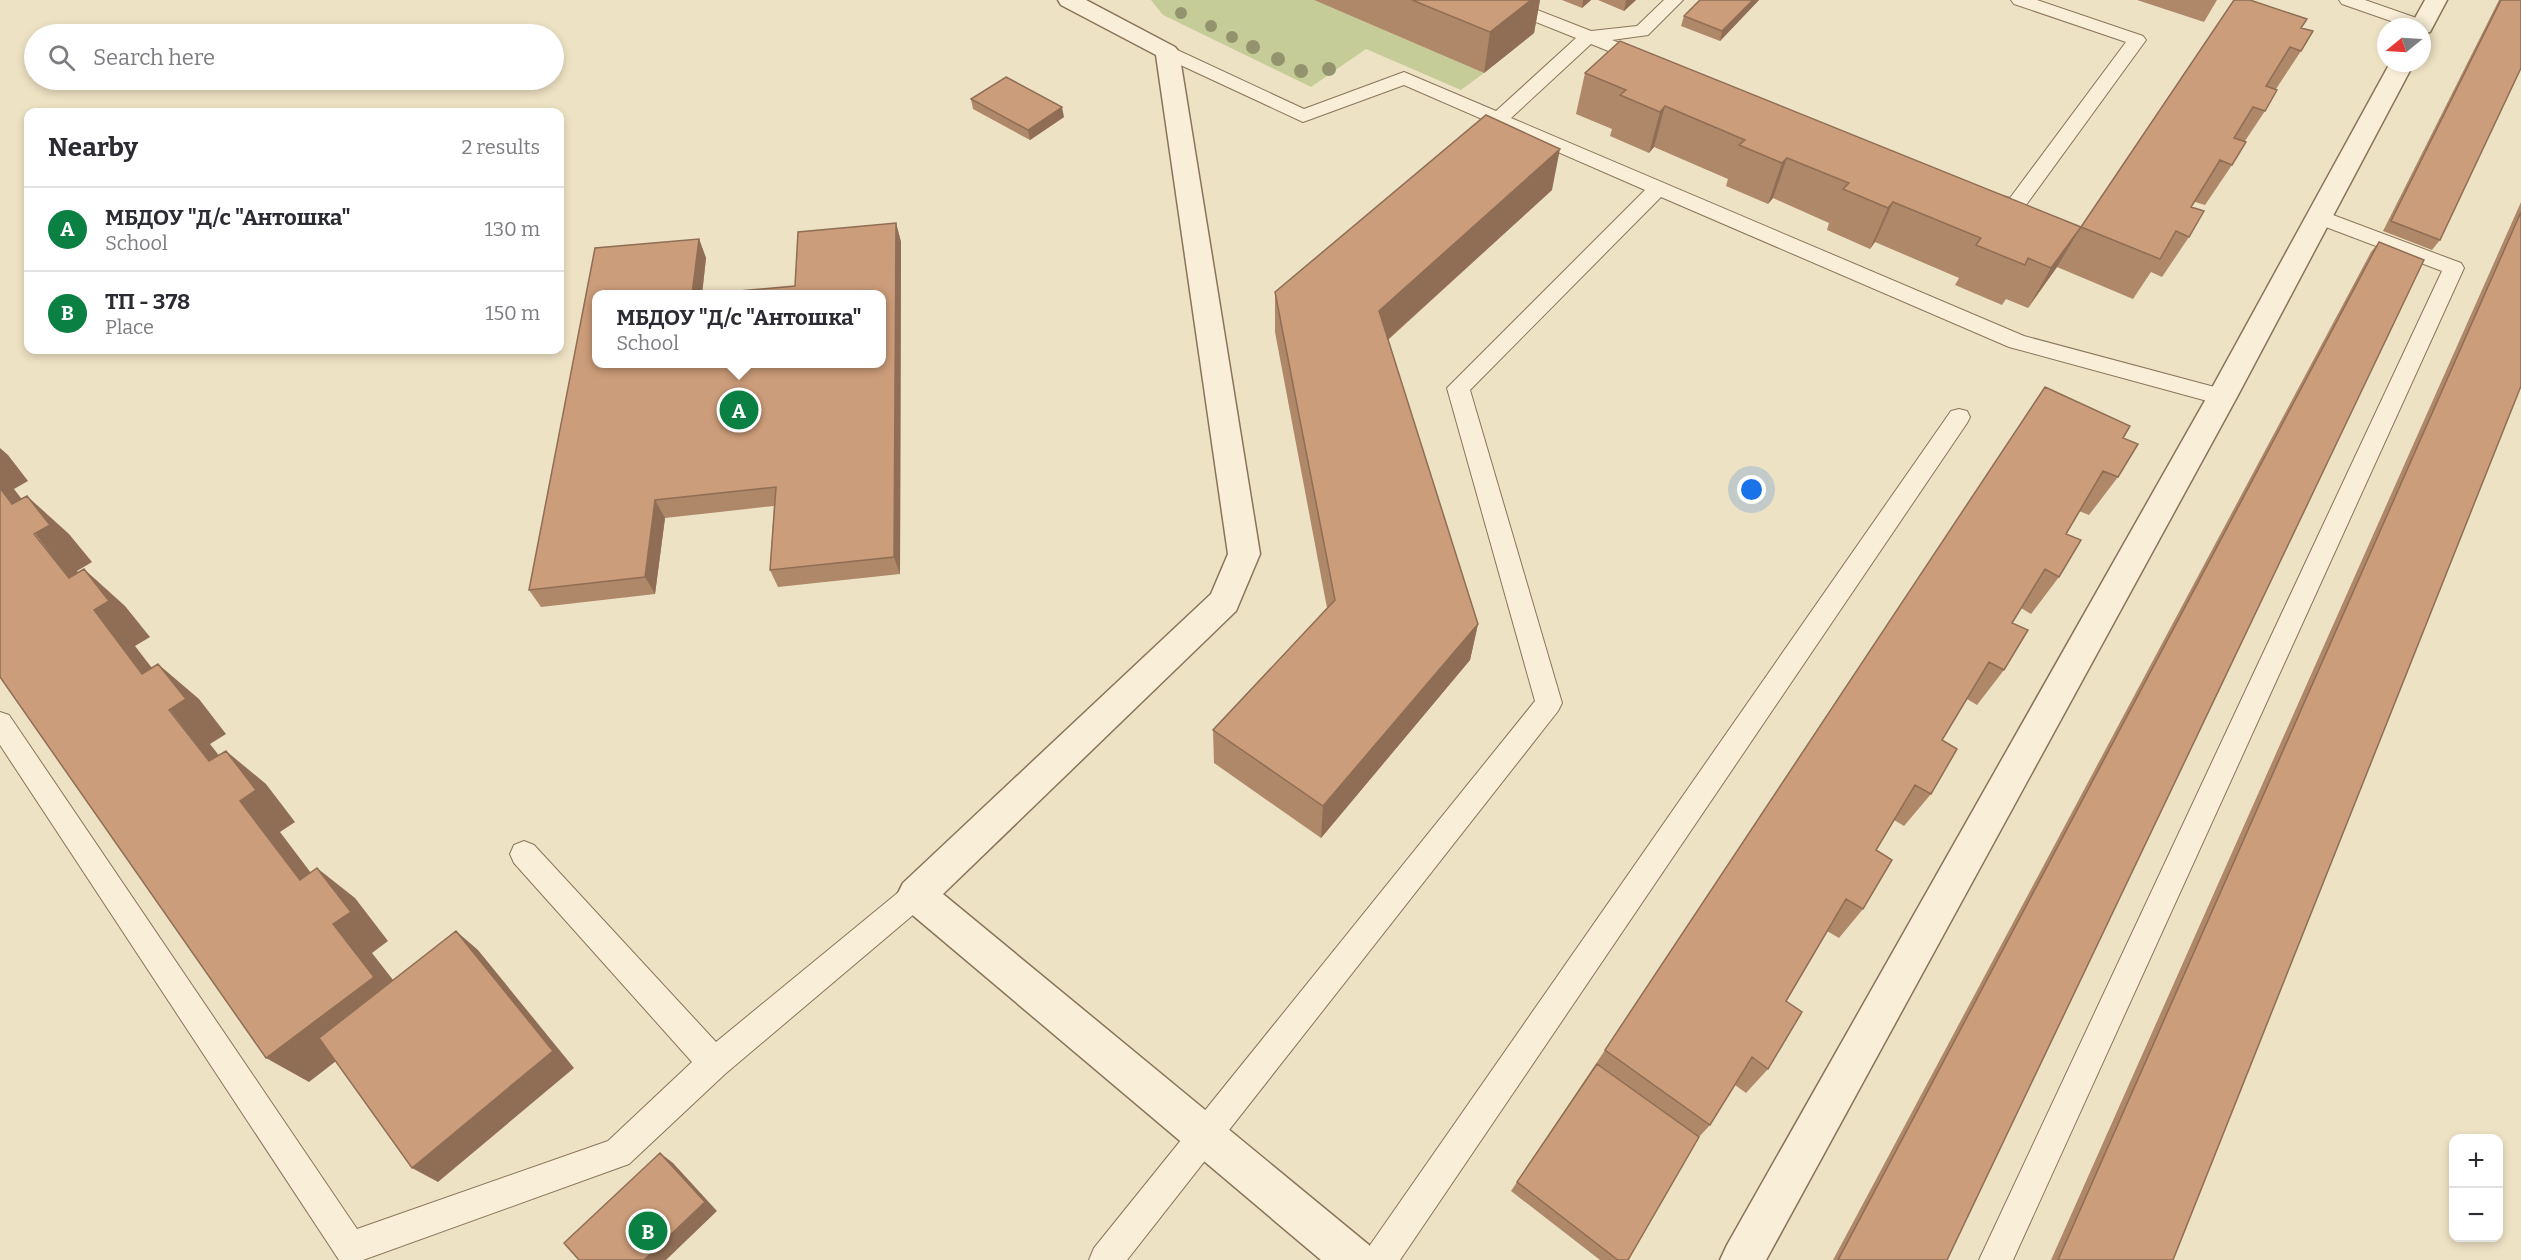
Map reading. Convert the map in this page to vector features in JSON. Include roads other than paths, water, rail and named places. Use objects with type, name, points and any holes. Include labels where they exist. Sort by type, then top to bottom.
[{"type":"street","points":[[1069,0],[1167,52],[1244,554],[1224,602],[916,895],[1354,1260]]},
{"type":"street","points":[[2426,18],[2436,0]]},
{"type":"street","points":[[1742,1260],[2222,397],[2317,216],[2397,72]]},
{"type":"lane","points":[[1497,0],[1665,68]]},
{"type":"lane","points":[[1498,119],[1588,37],[1642,31],[1674,0]]},
{"type":"lane","points":[[1970,190],[2014,207],[2137,40],[2020,0]]},
{"type":"lane","points":[[2348,0],[2399,18]]},
{"type":"lane","points":[[1167,52],[1303,116],[1404,78],[2017,342],[2222,397]]},
{"type":"lane","points":[[1106,1260],[1549,703],[1458,388],[1658,188]]},
{"type":"lane","points":[[1996,1260],[2454,268],[2317,216]]},
{"type":"lane","points":[[1380,1260],[1959,417]]},
{"type":"lane","points":[[0,723],[350,1248],[618,1153],[714,1063],[916,895]]},
{"type":"lane","points":[[524,854],[714,1063]]},
{"type":"place","name":"МБДОУ \"Д/с \"Антошка\"","points":[[739,410]]},
{"type":"place","name":"ТП - 378","points":[[648,1231]]}]
